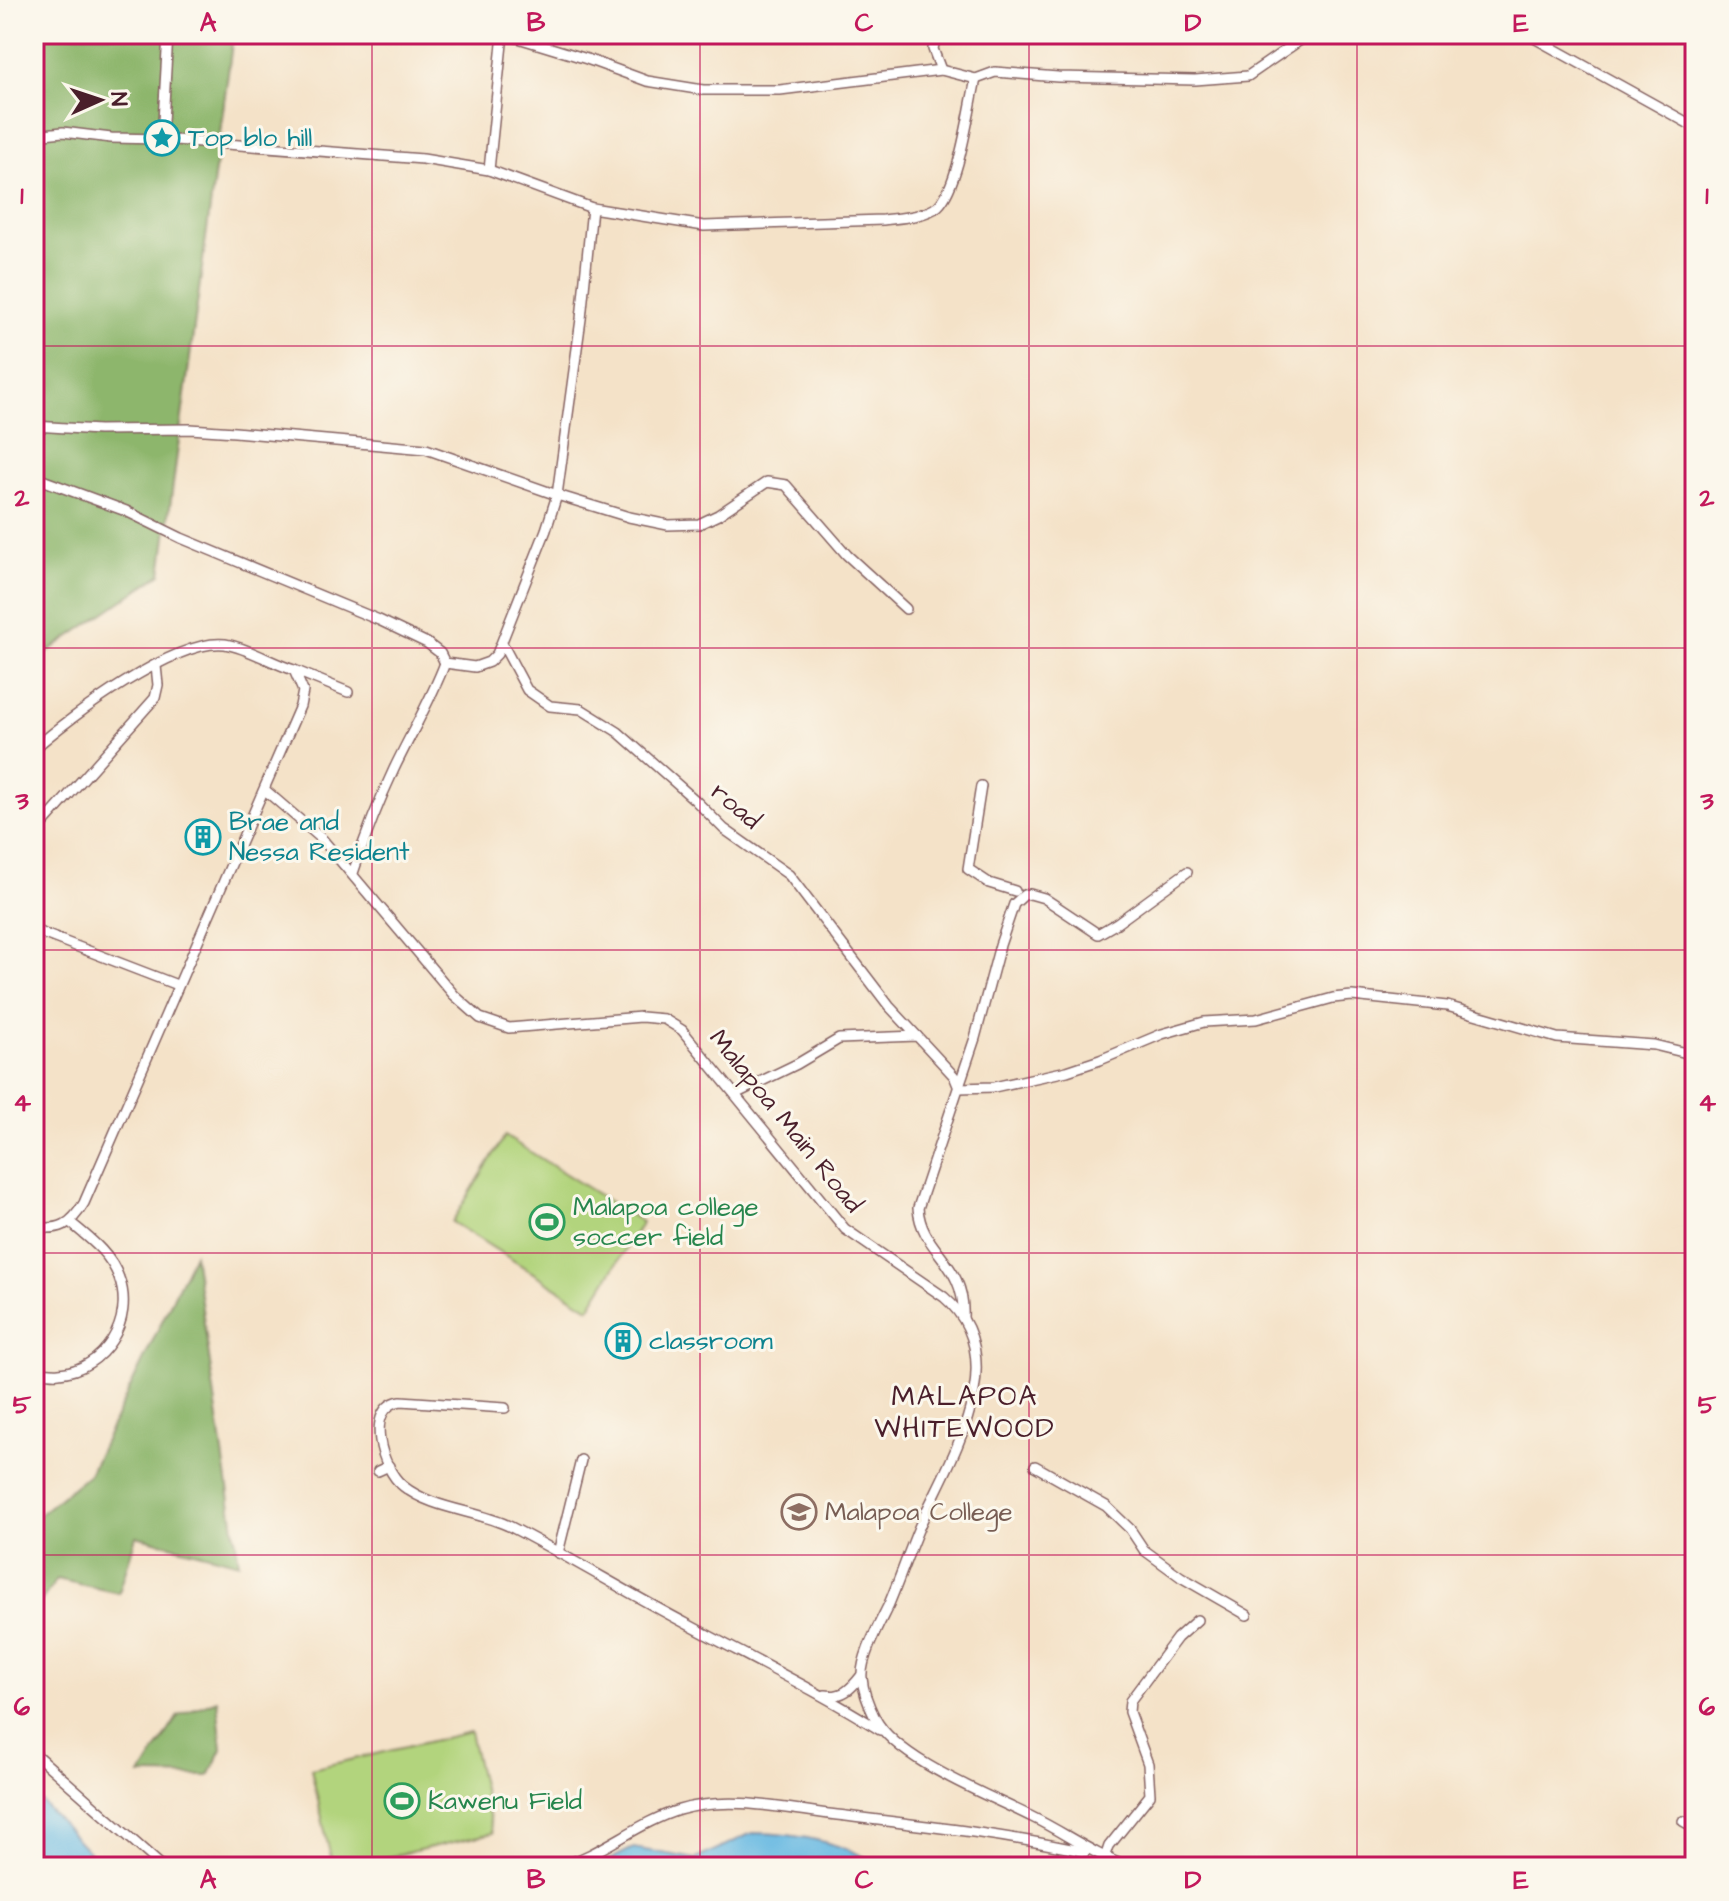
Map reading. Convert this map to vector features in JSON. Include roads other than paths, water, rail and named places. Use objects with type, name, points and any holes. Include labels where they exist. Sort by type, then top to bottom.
[{"type":"street","points":[[162,139],[168,34]]},
{"type":"street","points":[[489,170],[504,34],[647,81],[703,90],[780,90],[941,70],[976,79],[995,72],[1058,77],[1195,80],[1248,76],[1309,34]]},
{"type":"street","points":[[936,34],[933,49],[941,70]]},
{"type":"street","points":[[1527,34],[1695,127]]},
{"type":"street","points":[[34,135],[63,132],[423,159],[489,170],[592,208],[704,226],[883,220],[911,216],[937,207],[952,182],[976,79]]},
{"type":"street","points":[[445,663],[475,667],[489,662],[503,645],[517,599],[546,530],[557,495],[581,319],[592,208]]},
{"type":"street","points":[[34,426],[99,430],[190,429],[426,449],[557,495],[641,520],[681,526],[699,524],[718,515],[758,486],[776,481],[786,485],[847,555],[906,609]]},
{"type":"street","points":[[34,477],[126,511],[181,538],[379,620],[427,643],[440,653],[445,663],[434,691],[384,791],[353,873]]},
{"type":"street","points":[[34,749],[86,706],[156,666],[199,646],[224,644],[239,648],[348,692]]},
{"type":"street","name":"road","points":[[503,645],[527,690],[550,706],[581,709],[618,732],[724,829],[789,875],[889,1006],[954,1076],[959,1088]]},
{"type":"street","points":[[34,834],[155,698],[158,685],[156,666]]},
{"type":"street","points":[[34,1227],[55,1229],[71,1223],[84,1203],[303,697],[294,670]]},
{"type":"street","points":[[981,786],[968,869],[989,883],[1015,891]]},
{"type":"street","name":"Malapoa Main Road","points":[[265,790],[322,839],[454,995],[480,1018],[509,1028],[654,1016],[682,1030],[845,1229],[944,1297],[963,1317]]},
{"type":"street","points":[[817,1694],[842,1694],[851,1689],[861,1676],[872,1641],[919,1529],[969,1419],[974,1390],[974,1350],[963,1317],[957,1279],[921,1226],[918,1208],[983,1015],[1000,945],[1014,904],[1030,894],[1044,898],[1098,934],[1187,872]]},
{"type":"street","points":[[34,930],[177,985]]},
{"type":"street","points":[[959,1088],[994,1087],[1067,1071],[1162,1034],[1204,1022],[1256,1019],[1333,998],[1352,996],[1447,1006],[1557,1038],[1654,1045],[1695,1055]]},
{"type":"street","points":[[735,1094],[797,1064],[839,1039],[917,1036]]},
{"type":"street","points":[[34,1371],[58,1374],[84,1365],[108,1348],[120,1321],[123,1305],[119,1277],[103,1252],[71,1223]]},
{"type":"street","points":[[505,1408],[394,1402],[383,1411],[380,1419],[383,1449],[396,1480],[408,1490],[506,1524],[838,1704],[948,1775],[1032,1816],[1101,1856]]},
{"type":"street","points":[[558,1553],[581,1460]]},
{"type":"street","points":[[378,1471],[389,1466]]},
{"type":"street","points":[[1035,1466],[1106,1506],[1130,1529],[1144,1550],[1181,1577],[1247,1615]]},
{"type":"street","points":[[1101,1856],[1150,1795],[1148,1764],[1129,1712],[1130,1701],[1177,1638],[1197,1620]]},
{"type":"street","points":[[861,1676],[875,1719],[887,1735]]},
{"type":"street","points":[[34,1753],[163,1867]]},
{"type":"street","points":[[557,1867],[573,1863],[637,1828],[680,1810],[728,1803],[1053,1845],[1101,1856],[1129,1867]]},
{"type":"street","points":[[1683,1821],[1695,1828]]},
{"type":"water","points":[[34,1795],[39,1799],[103,1867],[34,1867]]},
{"type":"water","points":[[752,1833],[820,1841],[853,1852],[883,1867],[595,1867],[633,1848],[696,1859]]},
{"type":"place","name":"Top blo hill","points":[[162,138]]},
{"type":"place","name":"Brae and Nessa Resident","points":[[203,837]]},
{"type":"place","name":"Malapoa college soccer field","points":[[547,1222]]},
{"type":"place","name":"classroom","points":[[623,1341]]},
{"type":"place","name":"Malapoa College","points":[[799,1512]]},
{"type":"place","name":"Kawenu Field","points":[[402,1801]]},
{"type":"district","name":"MALAPOA WHITEWOOD","points":[[965,1412]]}]
